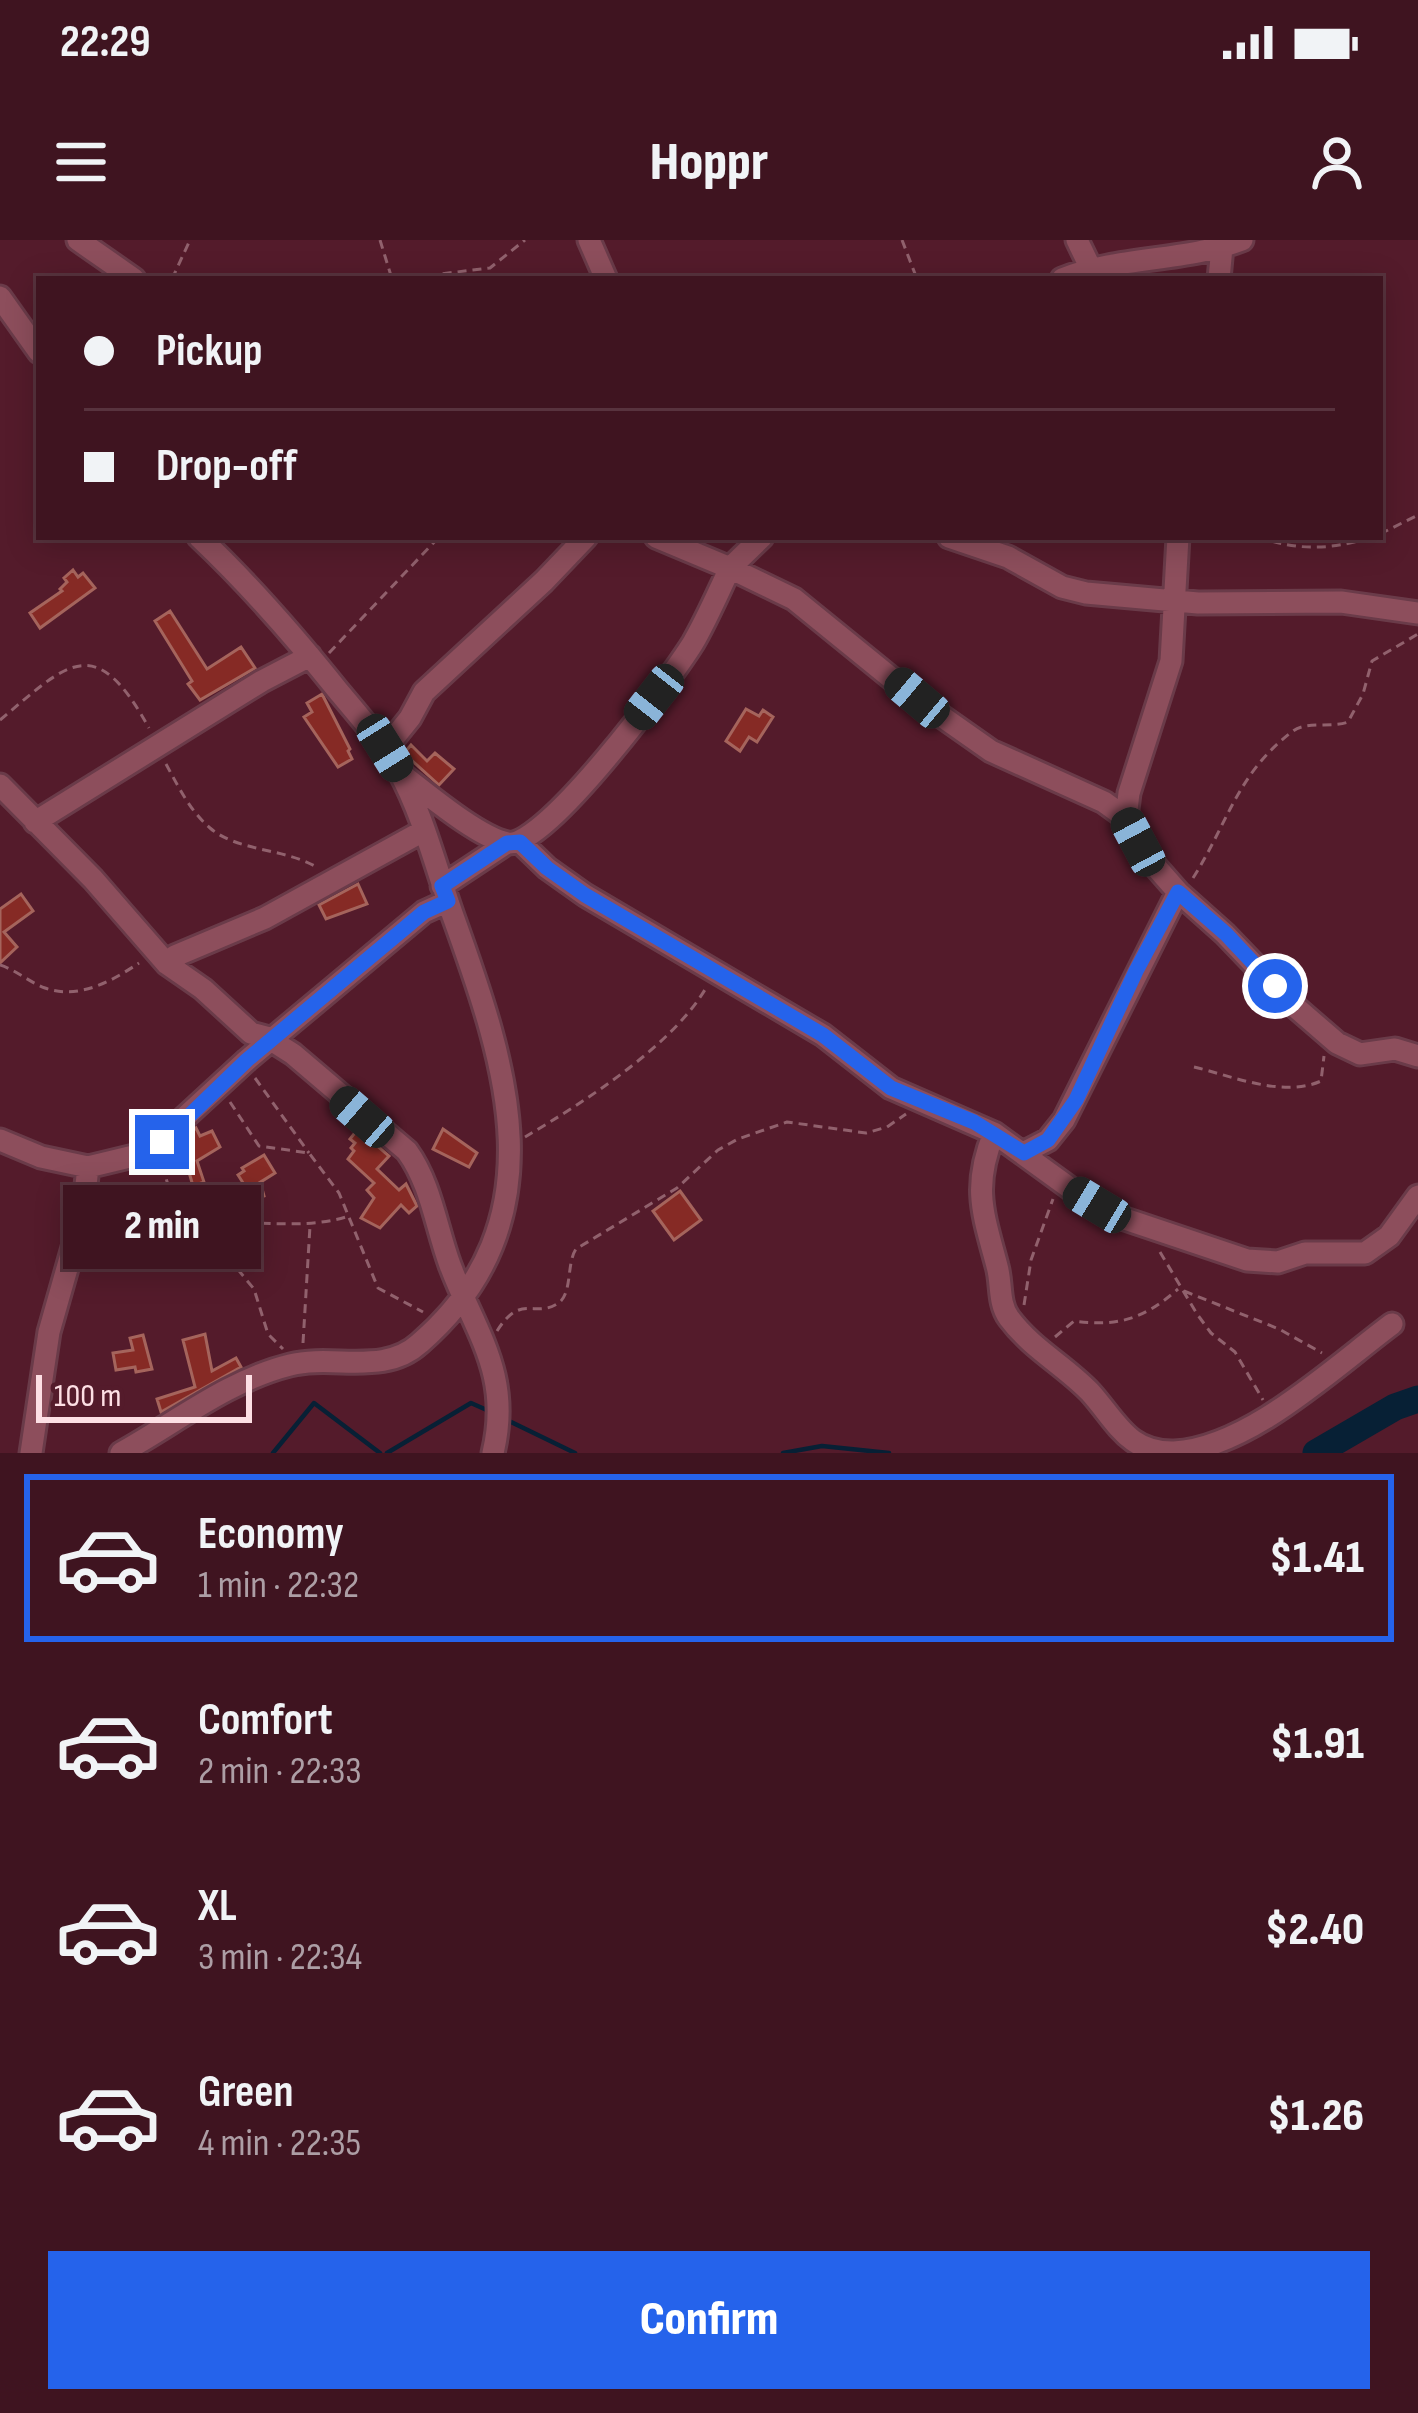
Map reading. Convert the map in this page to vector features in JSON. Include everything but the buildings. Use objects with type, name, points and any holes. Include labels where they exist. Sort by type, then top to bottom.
[{"type":"street","points":[[78,240],[130,276]]},
{"type":"street","points":[[589,240],[605,276]]},
{"type":"street","points":[[1076,240],[1090,269]]},
{"type":"street","points":[[1070,276],[1232,244]]},
{"type":"street","points":[[1220,276],[1232,244]]},
{"type":"street","points":[[0,297],[36,348]]},
{"type":"street","points":[[122,1453],[243,1382],[300,1362],[397,1359],[417,1346],[488,1263],[508,1186],[511,1130],[492,1040],[400,773],[314,660],[202,540]]},
{"type":"street","points":[[385,748],[440,676],[583,540]]},
{"type":"street","points":[[663,540],[794,598],[991,751],[1104,802],[1126,818],[1156,867],[1178,892],[1332,1039],[1360,1054],[1395,1049],[1418,1056]]},
{"type":"street","points":[[0,1140],[40,1157],[88,1167],[131,1159],[155,1147],[247,1060],[445,893],[537,830],[589,779],[693,643],[730,568],[760,540]]},
{"type":"street","points":[[958,540],[1008,557],[1063,587],[1105,596],[1341,602],[1418,613]]},
{"type":"street","points":[[1126,818],[1129,793],[1171,661],[1178,540]]},
{"type":"street","points":[[34,822],[158,746],[314,660]]},
{"type":"street","points":[[400,773],[452,812],[513,843],[585,895],[823,1035],[891,1088],[994,1133],[1119,1217],[1260,1263],[1279,1262],[1305,1253],[1365,1252],[1389,1236],[1418,1196]]},
{"type":"street","points":[[0,785],[102,889],[161,958],[250,1033],[293,1054],[407,1151],[425,1184],[451,1268],[488,1348],[497,1421],[493,1453]]},
{"type":"street","points":[[161,958],[246,928],[422,831]]},
{"type":"street","points":[[1024,1153],[1048,1140],[1076,1100],[1178,892]]},
{"type":"street","points":[[994,1133],[982,1169],[980,1208],[997,1265],[1002,1305],[1042,1354],[1090,1392],[1132,1443],[1152,1452],[1214,1444],[1271,1414],[1392,1324]]},
{"type":"street","points":[[32,1453],[49,1332],[82,1212],[88,1167]]},
{"type":"path","points":[[173,276],[190,240]]},
{"type":"path","points":[[380,240],[394,276]]},
{"type":"path","points":[[421,276],[490,268],[525,240]]},
{"type":"path","points":[[902,240],[916,276]]},
{"type":"path","points":[[1383,532],[1418,515]]},
{"type":"path","points":[[314,660],[436,540]]},
{"type":"path","points":[[1269,540],[1303,549],[1360,540]]},
{"type":"path","points":[[1178,892],[1192,880],[1229,805],[1262,759],[1297,728],[1348,722],[1364,694],[1372,661],[1418,634]]},
{"type":"path","points":[[0,720],[69,666],[97,667],[128,696],[186,799],[214,831],[301,857],[338,880]]},
{"type":"path","points":[[0,965],[51,990],[83,989],[161,958]]},
{"type":"path","points":[[510,1144],[566,1111],[645,1053],[692,1011],[716,971]]},
{"type":"path","points":[[1194,1067],[1267,1086],[1315,1085],[1324,1075],[1325,1046],[1332,1039]]},
{"type":"path","points":[[247,1060],[268,1101],[339,1193],[378,1288],[440,1323]]},
{"type":"path","points":[[218,1086],[259,1146],[309,1154]]},
{"type":"path","points":[[488,1348],[509,1315],[526,1307],[551,1307],[563,1299],[568,1264],[576,1249],[677,1188],[729,1143],[788,1122],[876,1132],[900,1120],[920,1101]]},
{"type":"path","points":[[155,1147],[176,1216],[185,1228],[230,1259],[254,1289],[268,1334],[300,1362]]},
{"type":"path","points":[[1026,1337],[1024,1292],[1060,1180]]},
{"type":"path","points":[[185,1228],[242,1222],[310,1224],[350,1216]]},
{"type":"path","points":[[300,1362],[310,1224]]},
{"type":"path","points":[[1150,1228],[1181,1289],[1211,1333],[1235,1352],[1271,1414]]},
{"type":"path","points":[[1042,1354],[1066,1324],[1122,1323],[1181,1289]]},
{"type":"path","points":[[1181,1289],[1280,1329],[1340,1361]]},
{"type":"waterway","points":[[1316,1453],[1395,1407],[1418,1399]]},
{"type":"waterway","points":[[273,1453],[314,1403],[380,1453]]},
{"type":"waterway","points":[[387,1453],[471,1403],[489,1411]]},
{"type":"waterway","points":[[505,1419],[575,1453]]},
{"type":"waterway","points":[[783,1453],[822,1446],[889,1453]]},
{"type":"route","points":[[162,1142],[247,1060],[424,912],[448,901],[442,886],[507,843],[520,842],[547,868],[622,919],[823,1035],[891,1088],[974,1122],[1024,1153],[1057,1131],[1076,1100],[1178,892],[1275,986]]}]
